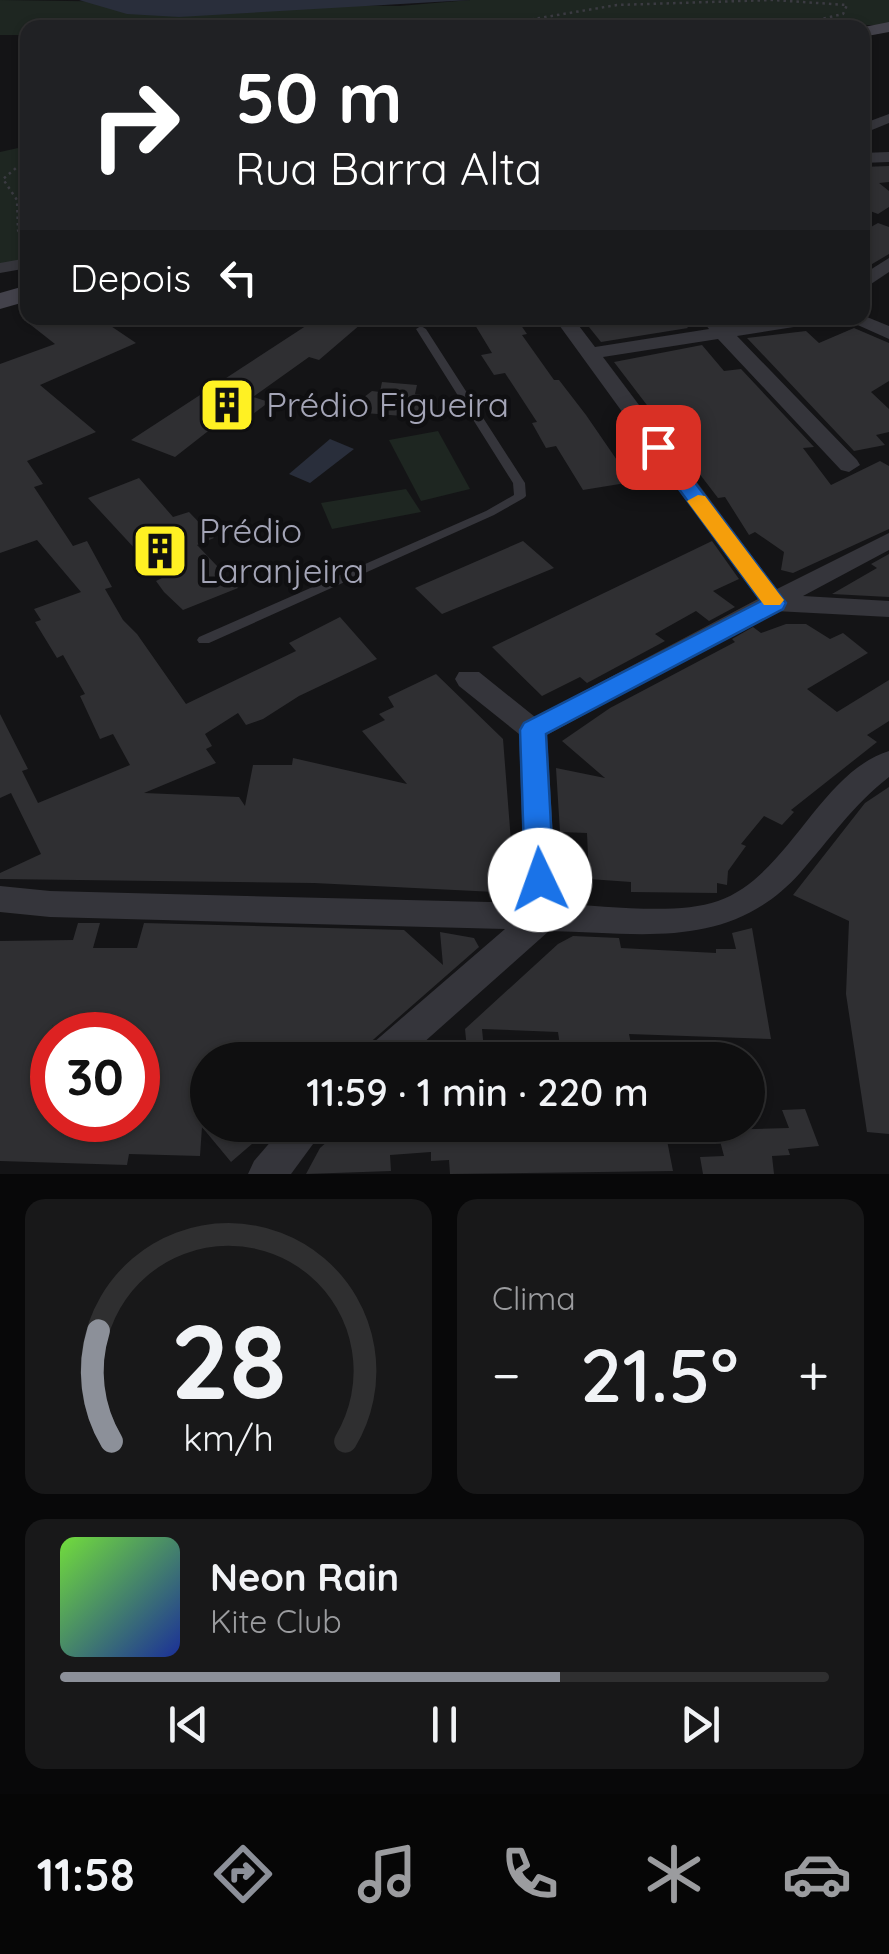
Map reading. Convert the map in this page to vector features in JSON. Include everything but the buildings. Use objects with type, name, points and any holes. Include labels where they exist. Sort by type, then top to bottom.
[{"type":"street","points":[[569,325],[774,603]]},
{"type":"street","points":[[717,325],[849,465]]},
{"type":"street","points":[[588,354],[772,325]]},
{"type":"street","points":[[533,730],[889,540]]},
{"type":"street","points":[[774,603],[889,609]]},
{"type":"street","points":[[468,679],[533,730],[542,917]]},
{"type":"street","points":[[0,899],[50,904],[654,920],[706,918],[728,912],[751,898],[786,868],[828,814],[868,775],[889,762]]},
{"type":"street","points":[[400,1042],[542,917]]},
{"type":"street","points":[[267,1174],[295,1142]]},
{"type":"lane","points":[[204,640],[490,513],[520,496],[519,483],[421,329]]},
{"type":"path","points":[[532,20],[636,4],[815,0],[848,5],[843,14],[817,20]]},
{"type":"path","points":[[20,160],[2,179],[18,200],[20,235]]},
{"type":"shaded area","points":[[0,0],[399,6],[470,0],[889,0],[889,25],[870,25],[870,20],[20,20],[20,35],[0,35]]},
{"type":"shaded area","points":[[20,148],[20,260],[0,264],[0,152]]},
{"type":"shaded area","points":[[438,431],[470,489],[421,501],[389,440]]},
{"type":"shaded area","points":[[406,489],[421,512],[332,529],[321,503]]},
{"type":"water","points":[[79,0],[470,0],[179,17],[127,14]]},
{"type":"water","points":[[330,439],[354,449],[310,483],[289,474]]},
{"type":"slow traffic","points":[[698,501],[772,600]]},
{"type":"place","name":"Prédio Figueira","points":[[227,405]]},
{"type":"place","name":"Prédio Laranjeira","points":[[160,551]]},
{"type":"route","points":[[540,880],[533,730],[774,603],[658,447]]}]
